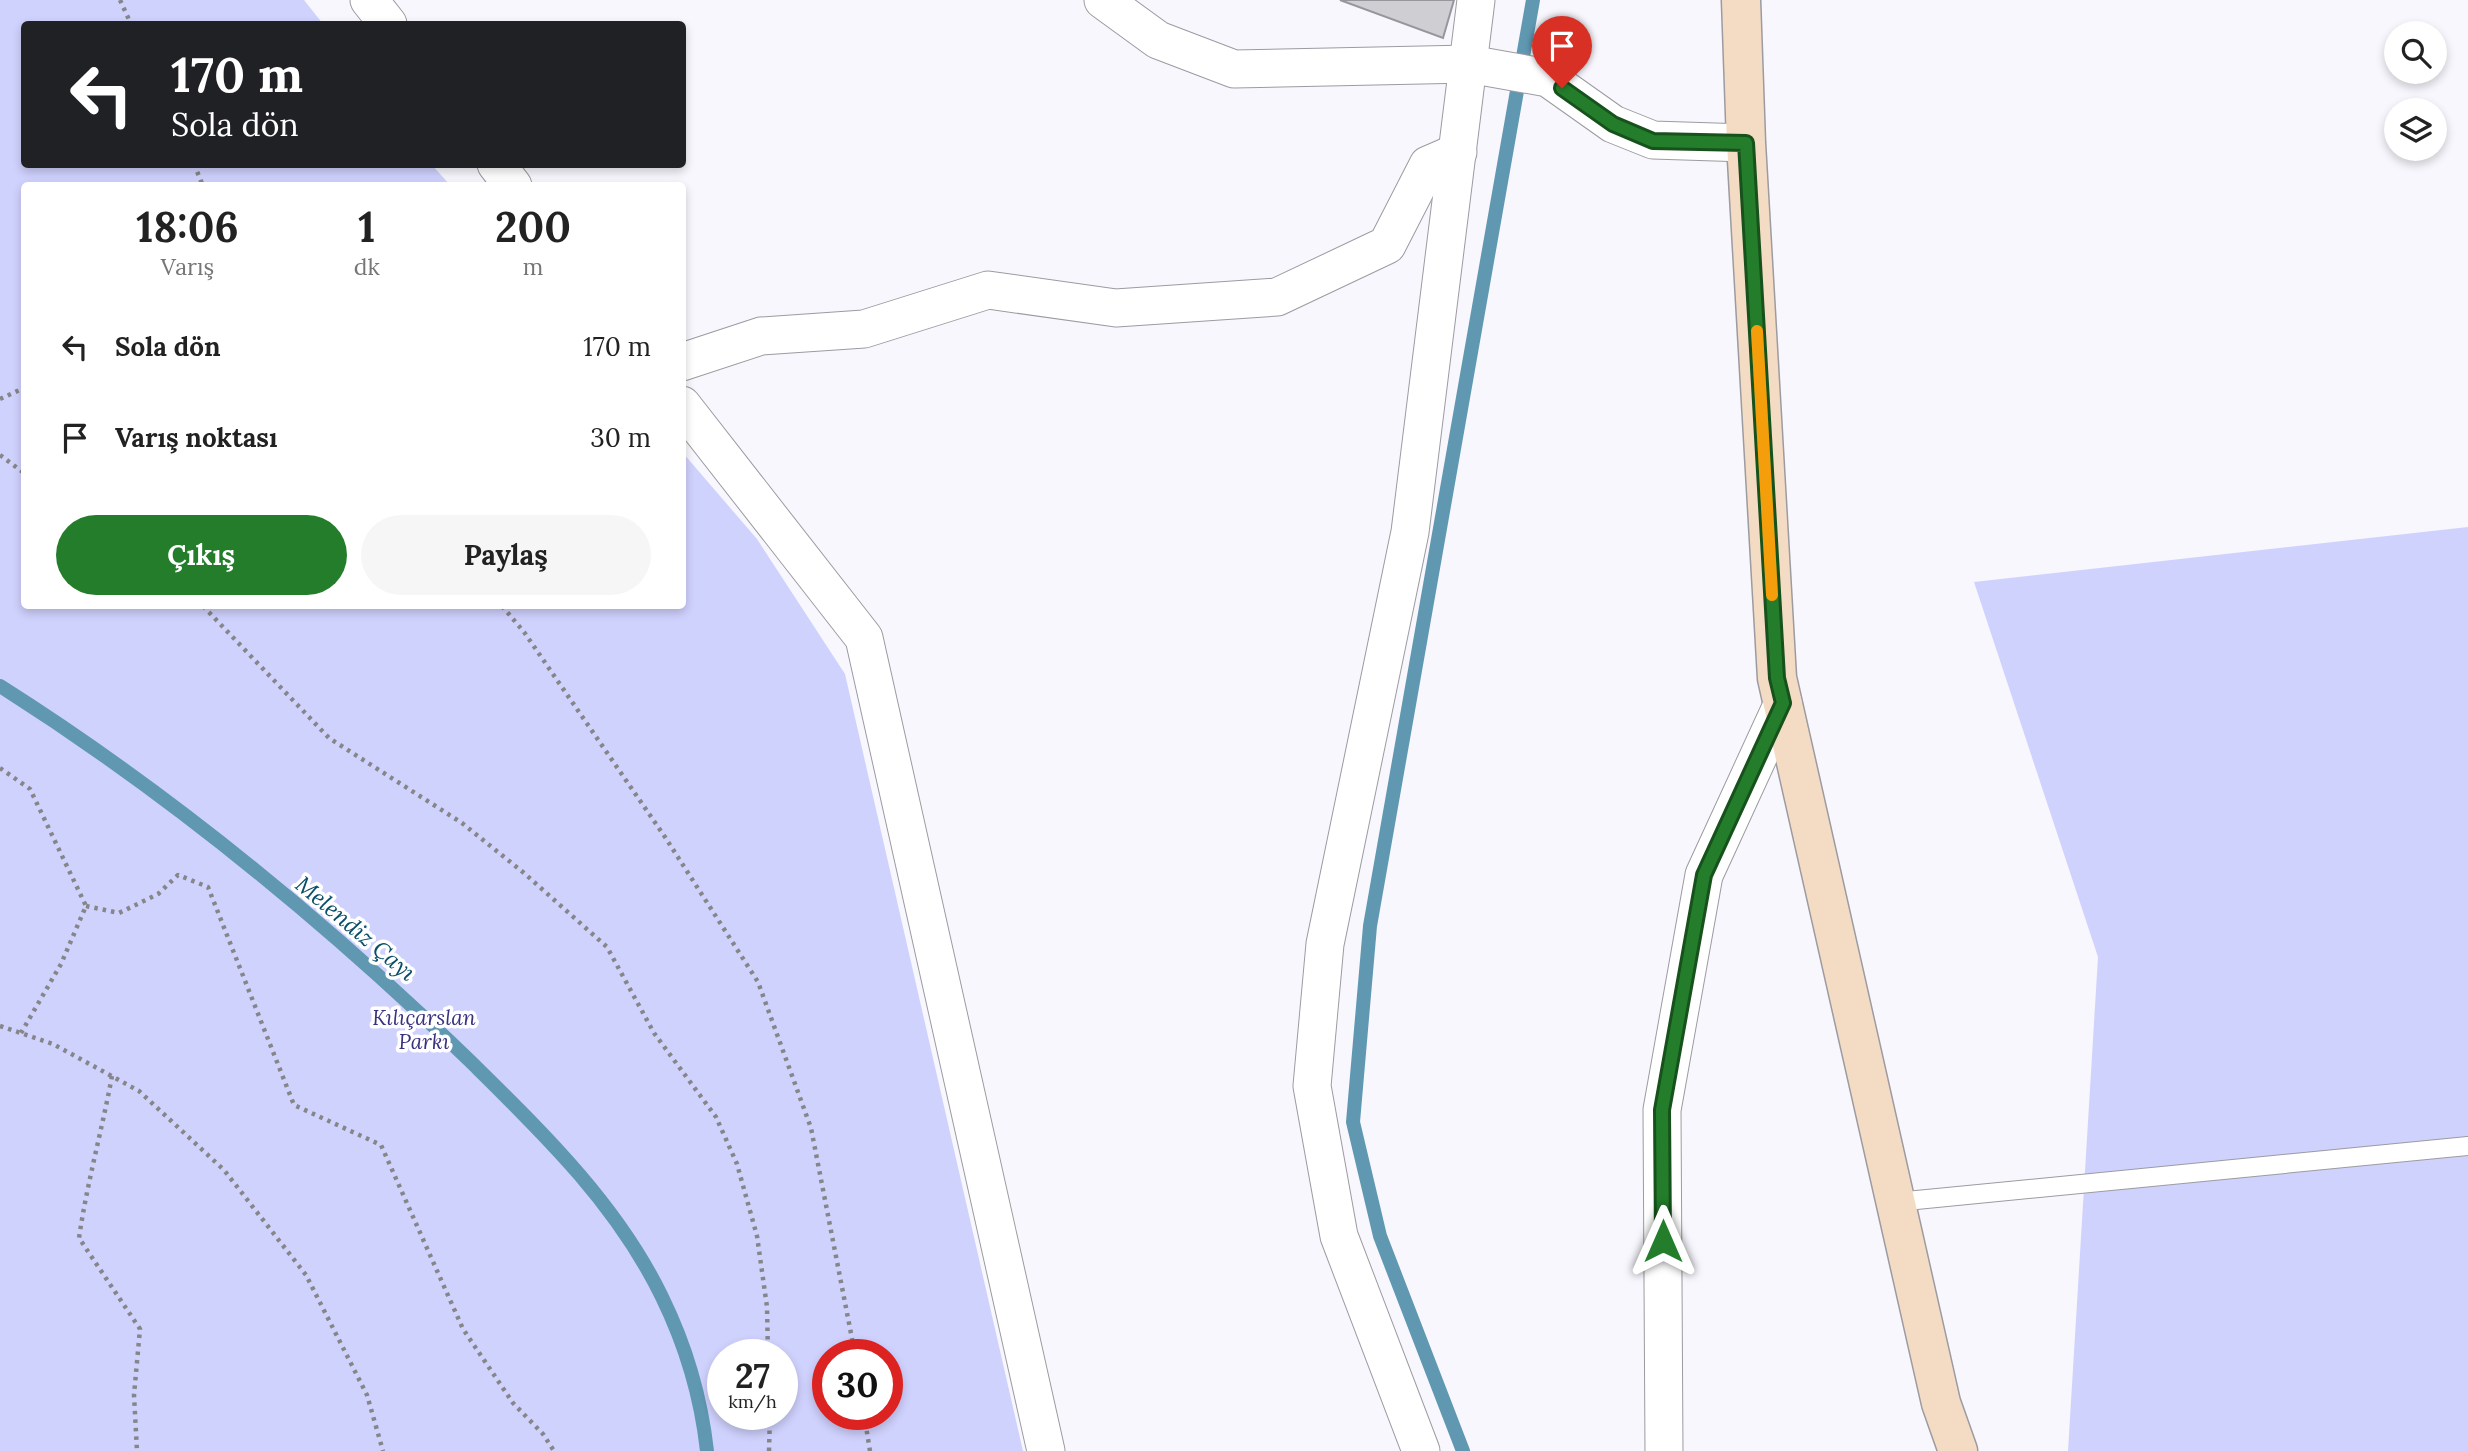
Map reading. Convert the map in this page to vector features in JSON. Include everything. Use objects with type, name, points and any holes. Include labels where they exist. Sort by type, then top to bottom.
[{"type":"main road","points":[[1741,0],[1746,143],[1777,678],[1941,1403],[1958,1451]]},
{"type":"street","points":[[369,0],[386,21]]},
{"type":"street","points":[[1103,0],[1158,40],[1234,69],[1469,64],[1548,78],[1613,124],[1653,141],[1746,143]]},
{"type":"street","points":[[1420,1451],[1339,1236],[1312,1086],[1325,944],[1410,532],[1476,0]]},
{"type":"street","points":[[686,361],[761,336],[864,329],[988,290],[1116,308],[1277,297],[1387,245],[1428,165],[1458,152]]},
{"type":"street","points":[[499,168],[510,182]]},
{"type":"street","points":[[686,410],[864,638],[1046,1451]]},
{"type":"street","points":[[1664,1451],[1662,1110],[1704,875],[1783,703]]},
{"type":"lane","points":[[1896,1202],[2468,1146]]},
{"type":"path","points":[[120,0],[130,21]]},
{"type":"path","points":[[0,398],[21,389]]},
{"type":"path","points":[[0,455],[21,471]]},
{"type":"path","points":[[206,609],[329,738],[462,822],[607,947],[654,1033],[716,1117],[737,1164],[757,1236],[767,1307],[768,1339]]},
{"type":"path","points":[[505,609],[524,632],[665,838],[758,982],[811,1128],[852,1339]]},
{"type":"path","points":[[0,768],[30,789],[86,906],[61,964],[21,1033]]},
{"type":"path","points":[[86,906],[119,913],[158,894],[178,875],[208,887],[294,1105],[382,1145],[463,1329],[513,1403],[543,1434],[554,1451]]},
{"type":"path","points":[[0,1026],[53,1044],[139,1091],[224,1170],[306,1275],[367,1395],[383,1451]]},
{"type":"path","points":[[112,1076],[86,1192],[79,1238],[140,1329],[134,1395],[137,1451]]},
{"type":"path","points":[[768,1451],[769,1430]]},
{"type":"path","points":[[867,1430],[870,1451]]},
{"type":"green space","name":"Kılıçarslan Parkı","points":[[0,0],[304,0],[321,21],[21,21],[21,168],[435,168],[447,182],[21,182],[21,609],[686,609],[686,456],[757,539],[845,674],[1023,1451],[0,1451]]},
{"type":"green space","points":[[2468,527],[2468,1451],[2068,1451],[2098,957],[1974,582]]},
{"type":"building","points":[[1340,0],[1454,0],[1443,38]]},
{"type":"waterway","points":[[1463,1451],[1380,1236],[1353,1122],[1370,926],[1533,0]]},
{"type":"waterway","name":"Melendiz Çayı","points":[[0,686],[124,770],[303,909],[415,1009],[551,1142],[623,1231],[662,1297],[691,1372],[707,1451]]},
{"type":"slow traffic","points":[[1757,331],[1772,595]]},
{"type":"route","points":[[1562,88],[1613,124],[1653,141],[1746,143],[1777,678],[1783,703],[1704,875],[1662,1110],[1663,1241]]}]
